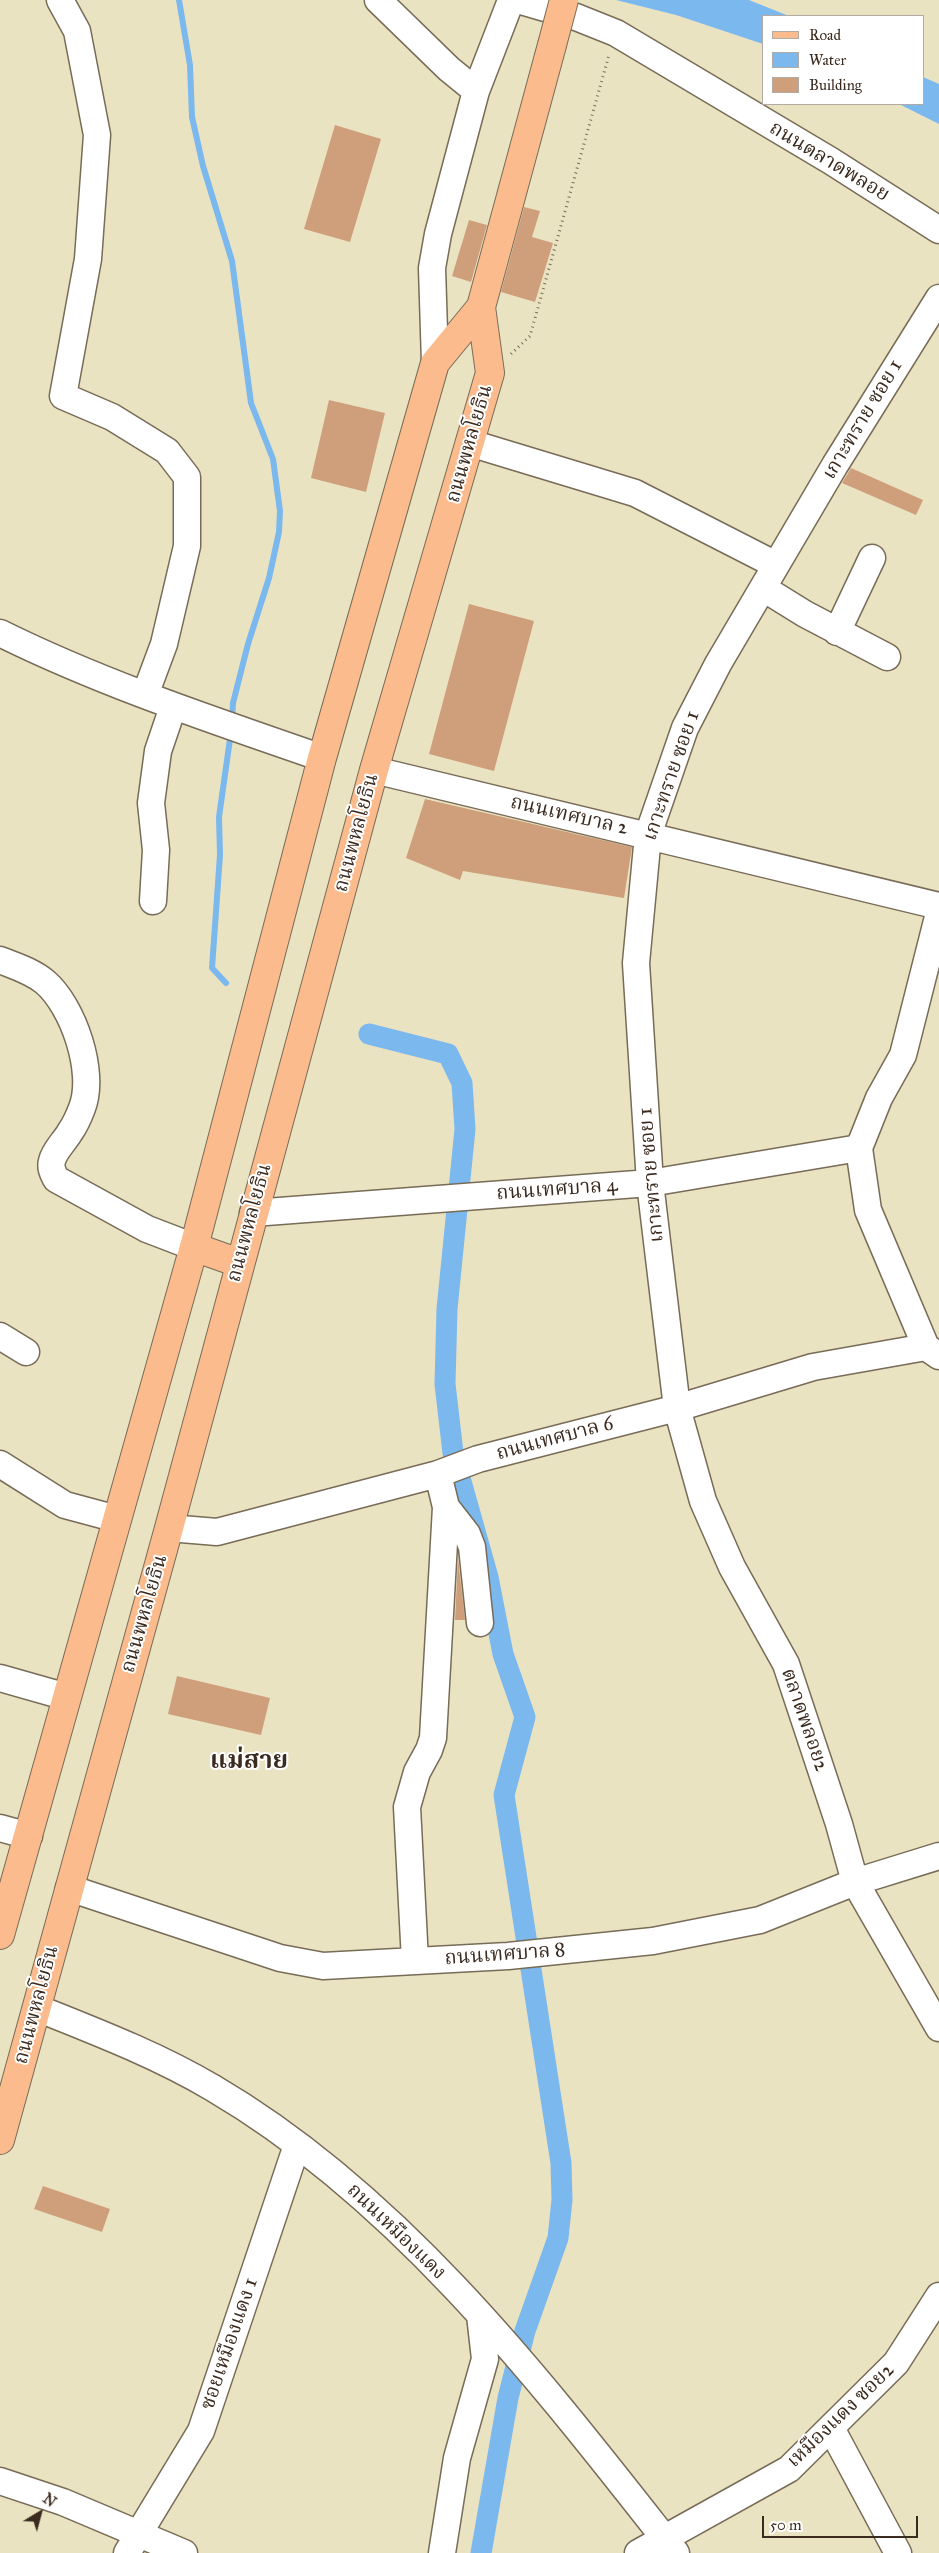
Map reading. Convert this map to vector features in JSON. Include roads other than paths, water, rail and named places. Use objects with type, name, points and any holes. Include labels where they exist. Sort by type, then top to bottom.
[{"type":"main road","name":"ถนนพหลโยธิน","points":[[0,2140],[38,2008],[69,1888],[169,1528],[239,1263],[374,770],[490,373],[481,307],[564,0]]},
{"type":"main road","name":"ถนนพหลโยธิน","points":[[0,1935],[194,1247],[322,758],[435,363],[481,307]]},
{"type":"main road","points":[[194,1247],[239,1263]]},
{"type":"street","points":[[60,0],[77,31],[97,135],[88,259],[63,396],[112,417],[167,451],[187,477],[187,546],[164,644],[145,695]]},
{"type":"street","points":[[378,0],[449,69],[476,91]]},
{"type":"street","points":[[435,363],[432,268],[438,234],[476,91],[510,3],[514,0]]},
{"type":"street","name":"ถนนตลาดพลอย","points":[[518,0],[576,17],[616,33],[831,161],[939,230]]},
{"type":"street","name":"เกาะทราย ซอย 1","points":[[677,1408],[650,1184],[636,963],[648,835],[685,728],[718,664],[776,565],[939,298]]},
{"type":"street","points":[[470,443],[635,492],[776,565]]},
{"type":"street","points":[[837,632],[872,558]]},
{"type":"street","points":[[763,588],[837,632],[887,657]]},
{"type":"street","points":[[0,633],[35,650],[173,707],[322,758]]},
{"type":"street","points":[[153,901],[156,850],[152,803],[158,751],[173,707]]},
{"type":"street","name":"ถนนเทศบาล 2","points":[[374,770],[939,906]]},
{"type":"street","points":[[933,1351],[868,1210],[859,1148],[879,1098],[903,1054],[939,912]]},
{"type":"street","points":[[0,960],[35,975],[56,992],[67,1012],[85,1061],[87,1088],[82,1107],[71,1131],[52,1159],[51,1168],[56,1179],[147,1229],[194,1247]]},
{"type":"street","name":"ถนนเทศบาล 4","points":[[253,1213],[444,1197],[650,1184],[859,1148]]},
{"type":"street","points":[[0,1336],[26,1352]]},
{"type":"street","name":"ถนนเทศบาล 6","points":[[169,1528],[217,1532],[438,1474],[478,1459],[677,1408],[813,1367],[933,1351]]},
{"type":"street","name":"ตลาดพลอย2","points":[[677,1408],[703,1501],[732,1567],[786,1664],[839,1824],[855,1882],[939,2028]]},
{"type":"street","points":[[0,1464],[66,1505],[117,1518]]},
{"type":"street","points":[[414,1961],[407,1807],[417,1772],[433,1738],[446,1507],[438,1474]]},
{"type":"street","points":[[446,1507],[467,1534],[472,1547],[480,1623]]},
{"type":"street","points":[[0,1678],[67,1697]]},
{"type":"street","points":[[0,1828],[29,1836]]},
{"type":"street","name":"ถนนเทศบาล 8","points":[[69,1888],[280,1958],[323,1966],[538,1954],[654,1941],[760,1920],[855,1882],[939,1856]]},
{"type":"street","name":"ถนนเหมืองแดง","points":[[38,2008],[128,2045],[213,2088],[297,2145],[372,2205],[485,2320],[528,2367],[671,2546]]},
{"type":"street","name":"ซอยเหมืองแดง 1","points":[[132,2543],[201,2431],[297,2145]]},
{"type":"street","name":"เหมืองแดง ซอย2","points":[[638,2553],[671,2546],[727,2502],[789,2469],[896,2363],[939,2296]]},
{"type":"street","points":[[442,2553],[457,2458],[485,2358],[485,2320]]},
{"type":"street","points":[[831,2428],[898,2553]]},
{"type":"street","points":[[0,2481],[64,2502],[132,2543],[184,2553]]},
{"type":"water","points":[[616,0],[749,0],[786,15],[762,15],[762,44],[676,15]]},
{"type":"water","points":[[924,77],[939,84],[939,124],[901,105],[924,105]]},
{"type":"waterway","points":[[179,0],[190,65],[192,117],[203,166],[232,261],[251,403],[273,459],[280,511],[279,532],[269,578],[248,644],[233,703],[232,720]]},
{"type":"waterway","points":[[226,983],[212,968],[220,855],[219,817],[231,732]]},
{"type":"waterway","points":[[369,1034],[448,1054],[462,1083],[465,1129],[447,1309],[445,1384],[453,1453],[488,1577],[503,1654],[525,1717],[504,1795],[561,2163],[562,2200],[558,2238],[525,2331],[508,2398],[481,2553]]},
{"type":"district","name":"แม่สาย","points":[[249,1762]]}]
